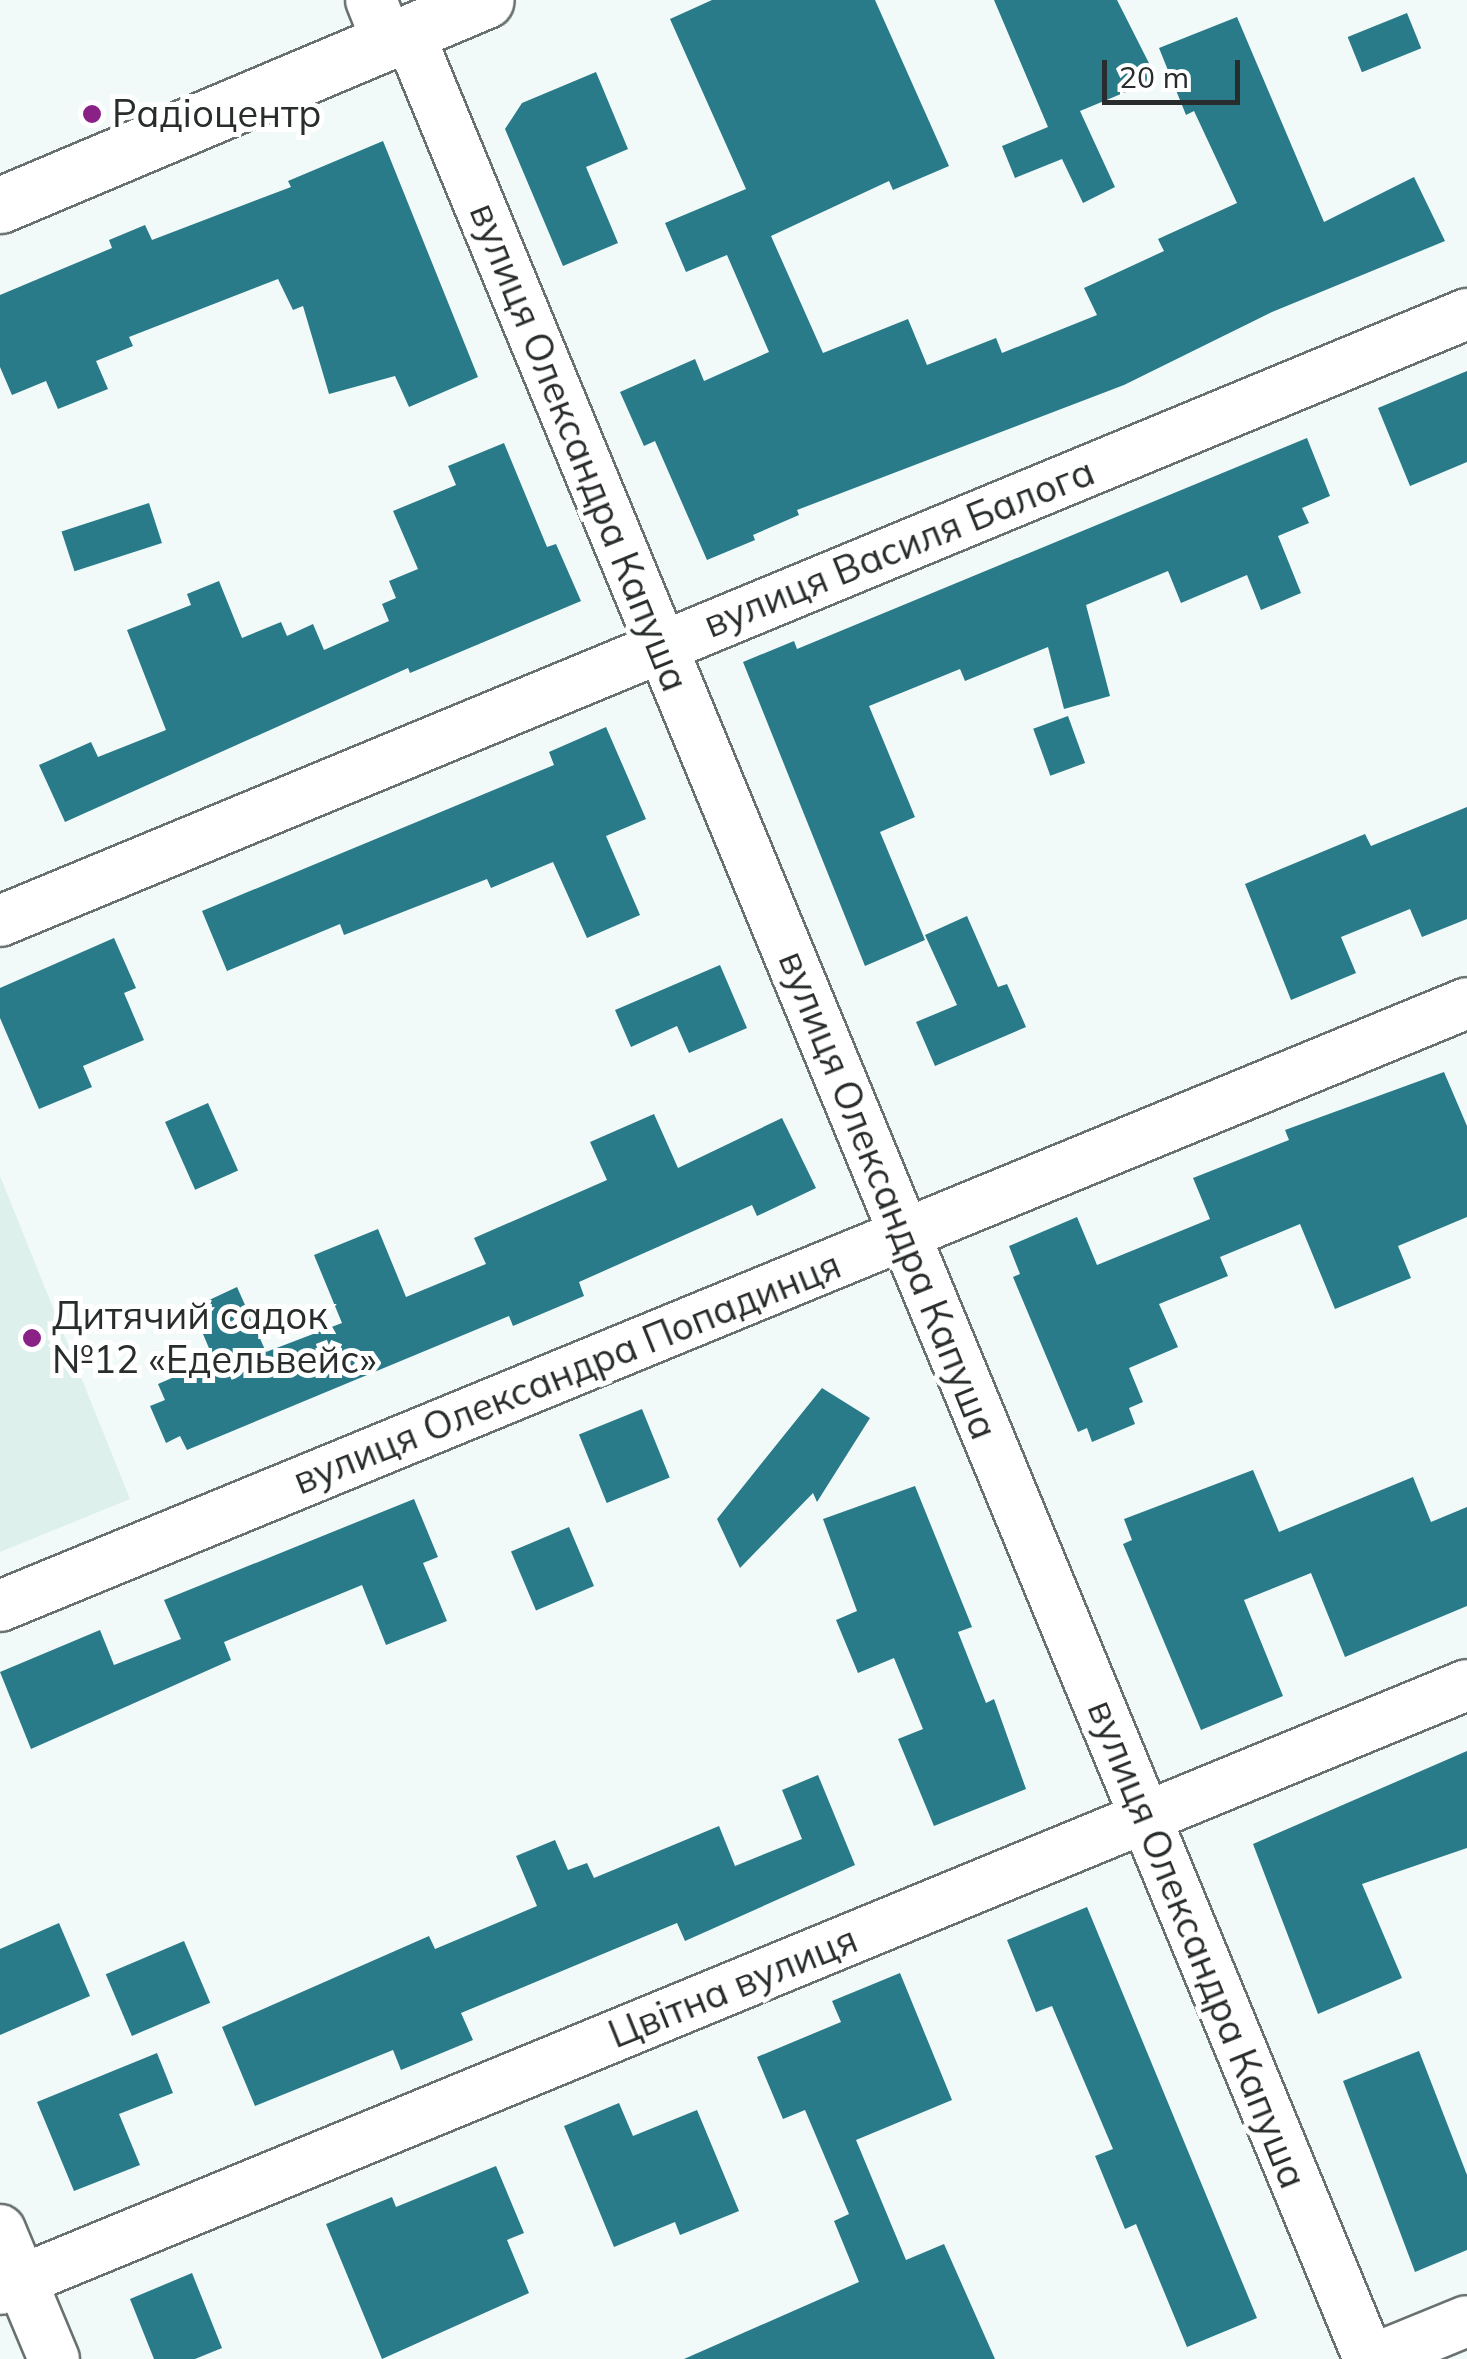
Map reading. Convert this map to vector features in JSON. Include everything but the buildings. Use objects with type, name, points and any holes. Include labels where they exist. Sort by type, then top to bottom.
[{"type":"street","points":[[0,205],[388,24],[486,0]]},
{"type":"street","name":"вулиця Олександра Капуша","points":[[388,24],[661,646],[1371,2359]]},
{"type":"street","name":"вулиця Василя Балога","points":[[0,921],[1467,314]]},
{"type":"street","name":"вулиця Олександра Попадинця","points":[[0,1606],[1467,1003]]},
{"type":"street","name":"Цвітна вулиця","points":[[11,2284],[1467,1685]]},
{"type":"street","points":[[0,2230],[11,2284],[54,2359]]},
{"type":"street","points":[[1371,2359],[1467,2321]]},
{"type":"shaded area","name":"Дитячий садок №12 «Едельвейс»","points":[[0,1176],[130,1499],[0,1552]]},
{"type":"place","name":"Радіоцентр","points":[[92,114]]},
{"type":"place","name":"Дитячий садок №12 «Едельвейс»","points":[[32,1338]]}]
